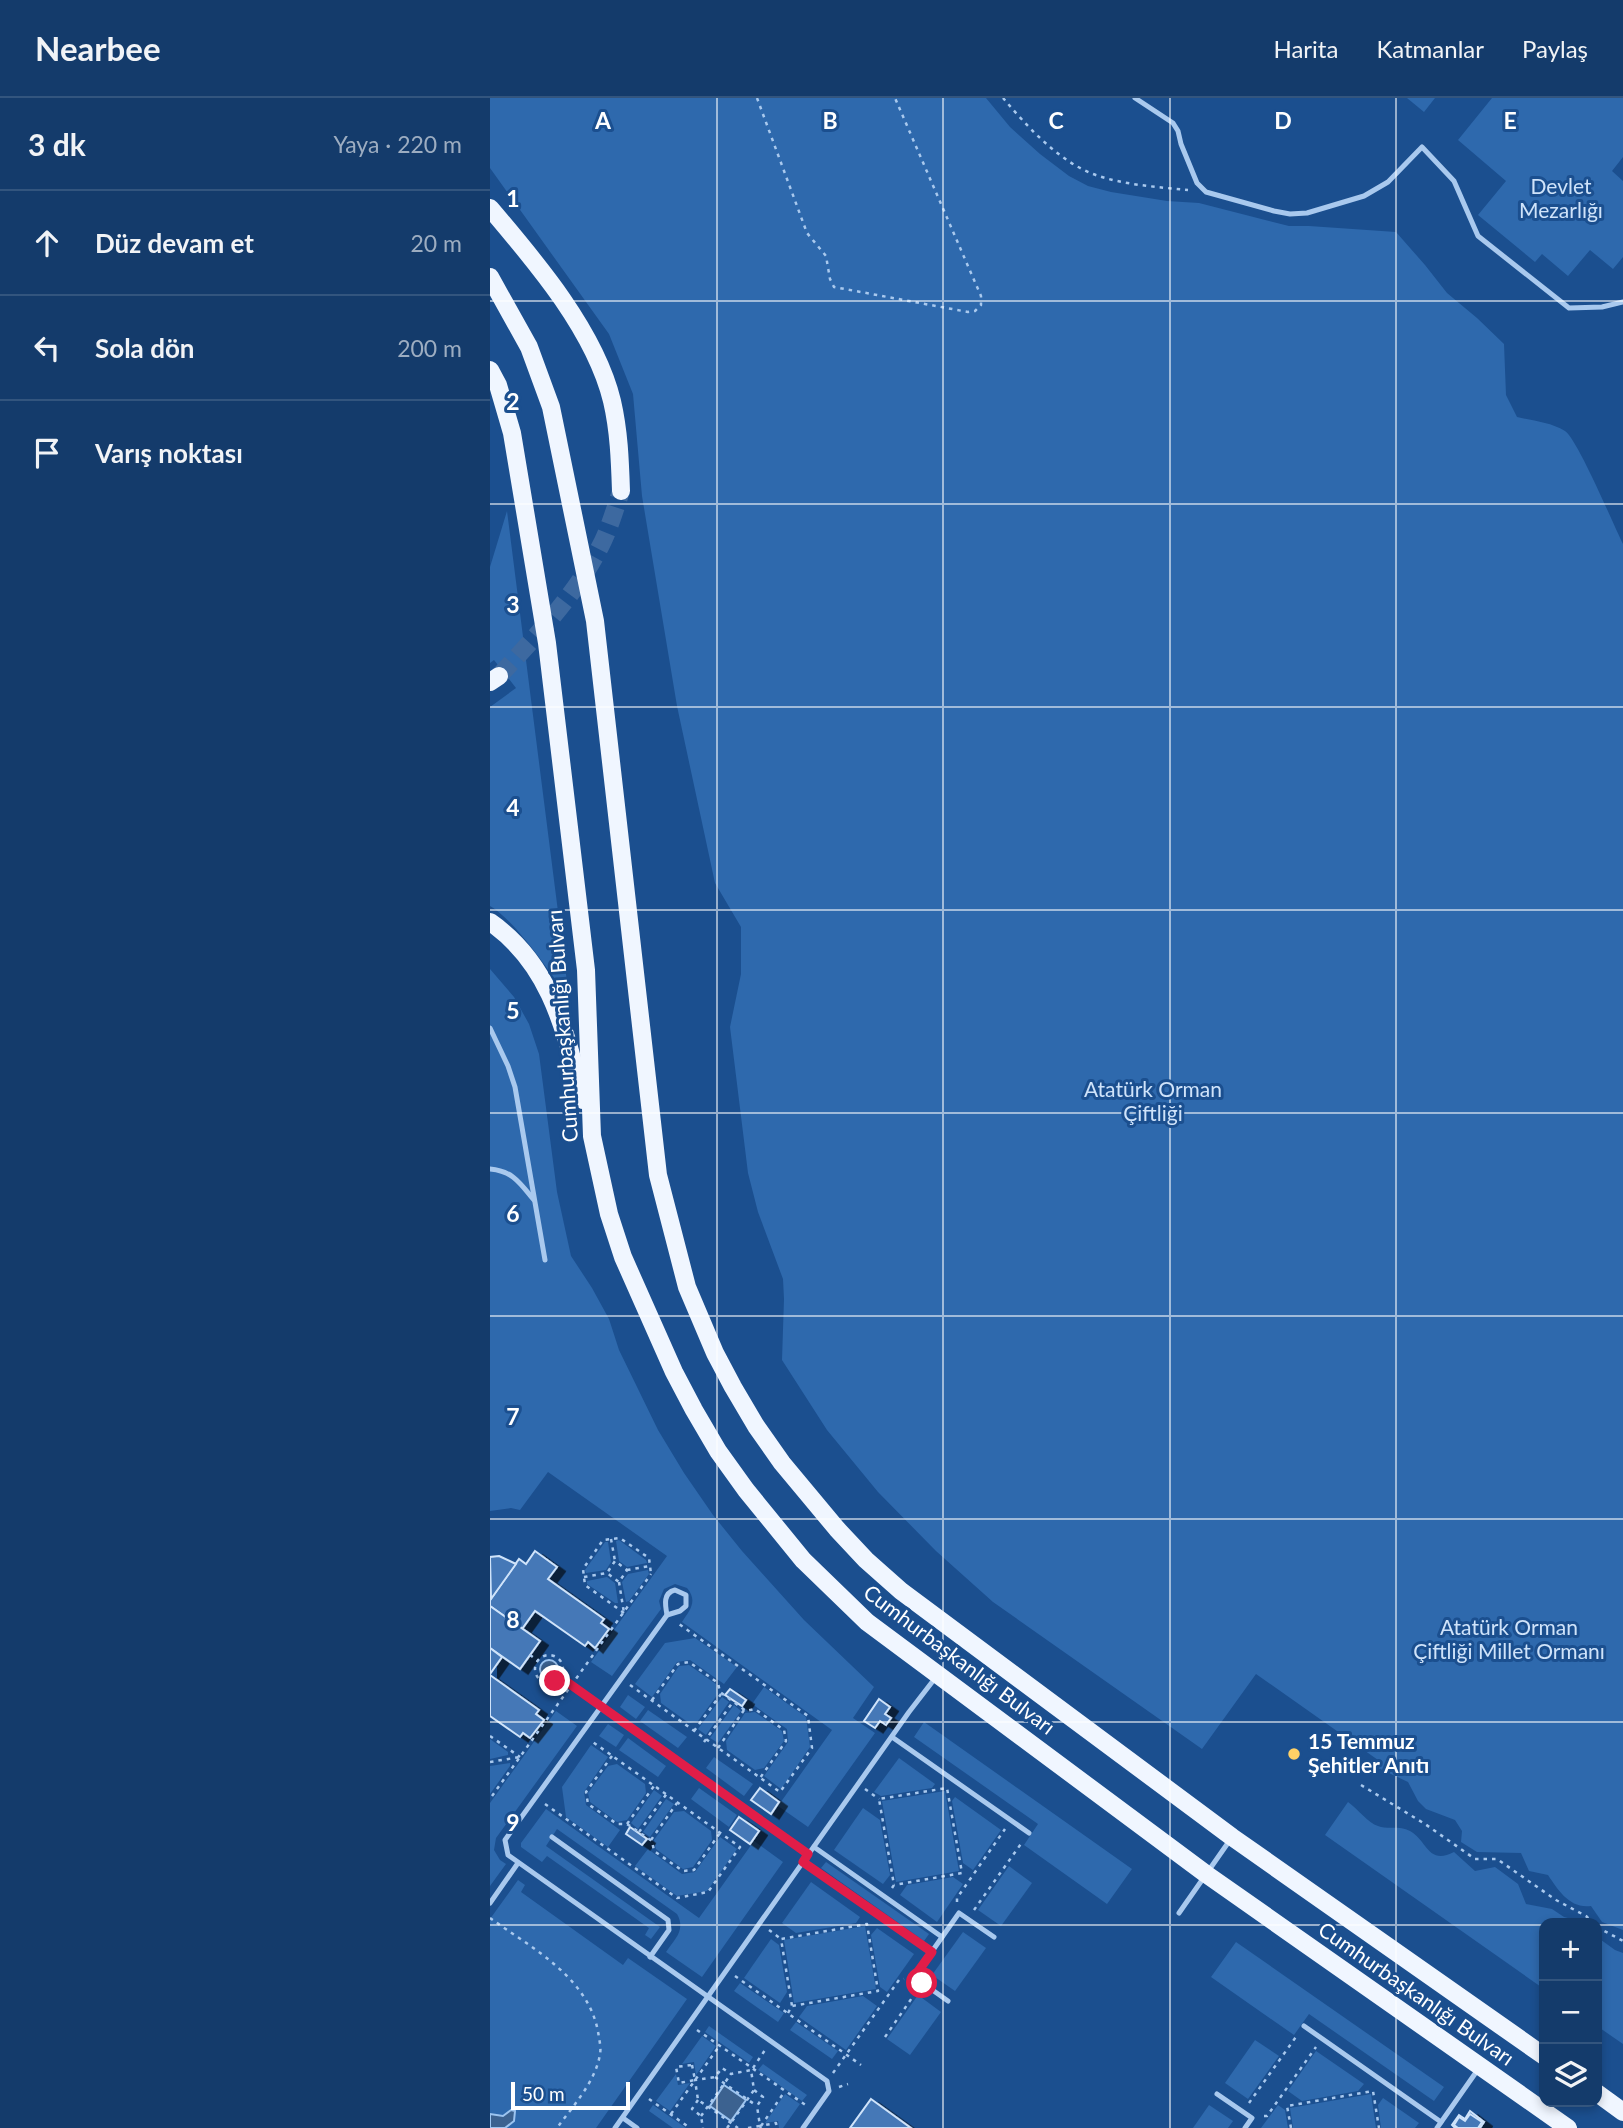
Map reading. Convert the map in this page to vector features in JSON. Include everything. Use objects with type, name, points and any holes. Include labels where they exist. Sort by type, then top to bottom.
[{"type":"main road","points":[[490,208],[541,268],[593,350],[612,400],[620,445],[621,491]]},
{"type":"main road","name":"Cumhurbaşkanlığı Bulvarı","points":[[490,277],[529,347],[551,407],[595,621],[658,1175],[687,1287],[715,1353],[756,1426],[782,1463],[837,1529],[901,1591],[1232,1838],[1539,2053]]},
{"type":"main road","name":"Cumhurbaşkanlığı Bulvarı","points":[[490,370],[498,385],[512,433],[547,643],[586,970],[592,1136],[609,1214],[623,1257],[674,1373],[718,1451],[774,1525],[834,1592],[867,1622],[1206,1874],[1568,2128]]},
{"type":"main road","points":[[490,922],[506,933],[528,957],[546,985],[562,1021],[592,1136]]},
{"type":"main road","points":[[1602,2097],[1623,2112]]},
{"type":"lane","points":[[1135,98],[1173,123],[1197,183],[1206,192],[1290,214],[1337,206],[1364,196],[1388,182],[1422,147],[1454,181],[1478,236],[1569,308],[1602,307],[1623,302]]},
{"type":"lane","points":[[490,1028],[508,1066],[514,1087],[545,1260]]},
{"type":"lane","points":[[490,1169],[503,1170],[518,1181],[536,1202]]},
{"type":"lane","points":[[667,1615],[666,1597],[672,1591],[683,1593],[687,1599],[686,1606],[667,1615],[505,1840],[508,1855],[827,2081],[829,2091],[803,2128]]},
{"type":"lane","points":[[615,2128],[938,1674]]},
{"type":"lane","points":[[892,1737],[1029,1833]]},
{"type":"lane","points":[[551,1837],[668,1920],[669,1930],[650,1957]]},
{"type":"lane","points":[[1179,1913],[1232,1838]]},
{"type":"lane","points":[[814,1847],[942,1937]]},
{"type":"lane","points":[[803,1862],[932,1952]]},
{"type":"lane","points":[[490,1902],[518,1863]]},
{"type":"lane","points":[[948,2001],[914,1977],[959,1913],[994,1937]]},
{"type":"lane","points":[[1304,2026],[1439,2125],[1480,2067]]},
{"type":"lane","points":[[1217,2094],[1252,2118],[1245,2128]]},
{"type":"lane","points":[[623,2118],[637,2128]]},
{"type":"path","points":[[757,98],[807,233],[826,256],[834,286],[968,312],[975,311],[981,304],[981,296],[895,98]]},
{"type":"path","points":[[1003,98],[1049,145],[1093,174],[1114,180],[1206,192]]},
{"type":"path","points":[[491,1796],[624,1613],[651,1574],[649,1558],[620,1538],[603,1540],[583,1569],[585,1585],[624,1613]]},
{"type":"path","points":[[611,1539],[615,1561],[627,1570]]},
{"type":"path","points":[[584,1577],[607,1573],[615,1561]]},
{"type":"path","points":[[624,1613],[619,1582],[627,1570],[650,1566]]},
{"type":"path","points":[[607,1573],[619,1582]]},
{"type":"path","points":[[637,1690],[780,1792],[812,1748],[808,1716],[667,1615]]},
{"type":"path","points":[[530,1655],[538,1661]]},
{"type":"path","points":[[546,1655],[556,1657],[562,1664],[560,1677],[551,1682],[542,1681],[536,1674],[538,1661],[546,1655]]},
{"type":"path","points":[[652,1701],[678,1664],[689,1662],[718,1683],[721,1693],[733,1702],[745,1710],[755,1709],[785,1730],[786,1741],[760,1778]]},
{"type":"path","points":[[560,1677],[808,1854]]},
{"type":"path","points":[[694,1731],[721,1693]]},
{"type":"path","points":[[705,1741],[733,1702]]},
{"type":"path","points":[[718,1748],[745,1710]]},
{"type":"path","points":[[490,1736],[520,1757]]},
{"type":"path","points":[[536,1797],[677,1898],[708,1892],[740,1847],[597,1745]]},
{"type":"path","points":[[612,1756],[586,1793],[588,1804],[617,1824],[627,1824],[651,1840],[654,1851],[683,1871],[694,1870],[720,1833]]},
{"type":"path","points":[[490,1762],[520,1757]]},
{"type":"path","points":[[858,1784],[879,1799],[894,1885],[962,1873]]},
{"type":"path","points":[[1361,1785],[1425,1824],[1475,1859],[1497,1860],[1588,1918]]},
{"type":"path","points":[[627,1824],[654,1786]]},
{"type":"path","points":[[879,1799],[947,1788],[962,1873],[970,1879]]},
{"type":"path","points":[[639,1832],[667,1793]]},
{"type":"path","points":[[651,1840],[678,1803]]},
{"type":"path","points":[[957,1898],[1011,1821]]},
{"type":"path","points":[[968,1919],[1029,1833]]},
{"type":"path","points":[[490,1918],[561,1969],[583,1994],[597,2022],[601,2053],[592,2079],[557,2128]]},
{"type":"path","points":[[760,1924],[781,1938],[867,1924],[878,1991]]},
{"type":"path","points":[[1602,1930],[1623,1941]]},
{"type":"path","points":[[781,1938],[792,2006],[788,2013]]},
{"type":"path","points":[[727,1970],[861,2065]]},
{"type":"path","points":[[827,2081],[899,1980]]},
{"type":"path","points":[[885,2037],[922,1983]]},
{"type":"path","points":[[792,2006],[878,1991],[887,1997]]},
{"type":"path","points":[[689,2024],[814,2112]]},
{"type":"path","points":[[1242,2112],[1304,2026]]},
{"type":"path","points":[[1266,2116],[1322,2038]]},
{"type":"path","points":[[701,2116],[731,2074],[751,2069],[771,2042]]},
{"type":"path","points":[[671,2115],[720,2045]]},
{"type":"path","points":[[703,2128],[701,2116],[692,2109],[698,2100],[695,2080],[692,2064],[676,2067],[679,2083],[695,2080],[715,2077],[757,2106]]},
{"type":"path","points":[[715,2077],[722,2067],[731,2074]]},
{"type":"path","points":[[727,2128],[754,2090],[751,2069]]},
{"type":"path","points":[[754,2090],[763,2097],[757,2106],[760,2127]]},
{"type":"path","points":[[760,2127],[785,2091]]},
{"type":"path","points":[[1278,2100],[1287,2106],[1373,2091],[1379,2128]]},
{"type":"path","points":[[640,2093],[690,2128]]},
{"type":"path","points":[[698,2100],[738,2128]]},
{"type":"path","points":[[1287,2106],[1290,2128]]},
{"type":"path","points":[[748,2128],[776,2123],[777,2128]]},
{"type":"green space","name":"Atatürk Orman Çiftliği","points":[[490,98],[986,98],[1010,127],[1040,154],[1069,176],[1088,186],[1167,201],[1199,203],[1289,226],[1396,232],[1447,293],[1504,344],[1506,395],[1517,417],[1553,426],[1565,431],[1571,438],[1623,544],[1623,1930],[1602,1922],[1602,1918],[1591,1906],[1577,1905],[1571,1901],[1560,1892],[1548,1875],[1529,1871],[1521,1853],[1477,1852],[1461,1842],[1462,1831],[1455,1820],[1426,1809],[1418,1801],[1408,1782],[1374,1766],[1378,1760],[1256,1674],[1202,1749],[993,1602],[936,1551],[878,1492],[827,1430],[782,1360],[783,1279],[758,1212],[748,1173],[730,1027],[741,974],[741,927],[715,883],[677,706],[642,496],[633,394],[609,334],[490,168]]},
{"type":"green space","points":[[1407,98],[1435,98],[1424,112]]},
{"type":"green space","name":"Devlet Mezarlığı","points":[[1492,98],[1623,98],[1623,157],[1612,171],[1623,181],[1623,257],[1613,269],[1590,250],[1568,276],[1542,254],[1535,262],[1478,215],[1506,181],[1458,140]]},
{"type":"green space","points":[[507,511],[569,998],[511,923],[490,906],[490,707],[516,688],[494,660],[490,663],[490,567]]},
{"type":"green space","points":[[490,969],[514,997],[529,1024],[539,1054],[557,1192],[571,1256],[609,1319],[619,1350],[658,1430],[713,1515],[742,1551],[804,1620],[874,1687],[853,1718],[875,1733],[808,1827],[778,1806],[832,1730],[682,1622],[692,1601],[687,1588],[675,1584],[664,1589],[659,1601],[661,1609],[612,1676],[591,1662],[667,1556],[548,1472],[520,1510],[511,1508],[490,1511]]},
{"type":"green space","points":[[619,1540],[647,1563],[627,1567],[619,1561],[616,1541]]},
{"type":"green space","points":[[605,1542],[608,1542],[611,1562],[606,1570],[586,1573],[585,1570]]},
{"type":"green space","points":[[648,1570],[649,1574],[626,1602],[622,1582],[628,1574]]},
{"type":"green space","points":[[607,1577],[615,1583],[618,1603],[587,1584],[587,1581]]},
{"type":"green space","points":[[695,1638],[737,1667],[724,1684],[690,1660],[677,1662],[652,1697],[635,1684],[665,1643]]},
{"type":"green space","points":[[689,1665],[716,1684],[718,1694],[698,1721],[689,1723],[661,1703],[660,1694],[679,1666]]},
{"type":"green space","points":[[764,1687],[806,1717],[810,1747],[781,1789],[764,1776],[788,1742],[787,1729],[752,1704]]},
{"type":"green space","points":[[628,1695],[645,1707],[636,1719],[620,1707]]},
{"type":"green space","points":[[722,1697],[729,1702],[706,1735],[698,1729]]},
{"type":"green space","points":[[734,1705],[741,1711],[718,1743],[710,1738]]},
{"type":"green space","points":[[648,1710],[687,1737],[678,1748],[640,1721]]},
{"type":"green space","points":[[556,1711],[577,1726],[496,1838],[494,1850],[506,1864],[490,1886],[490,1803]]},
{"type":"green space","points":[[755,1712],[782,1731],[784,1741],[764,1768],[755,1770],[727,1750],[726,1741],[745,1713]]},
{"type":"green space","points":[[924,1722],[1132,1869],[1107,1904],[1024,1845],[1038,1824],[914,1737]]},
{"type":"green space","points":[[608,1724],[624,1735],[616,1747],[599,1736]]},
{"type":"green space","points":[[628,1738],[666,1766],[658,1777],[619,1750]]},
{"type":"green space","points":[[490,1739],[508,1752],[508,1755],[490,1759]]},
{"type":"green space","points":[[591,1745],[608,1757],[584,1792],[586,1805],[620,1830],[608,1847],[566,1817],[562,1787]]},
{"type":"green space","points":[[714,1757],[753,1784],[744,1796],[706,1768]]},
{"type":"green space","points":[[899,1758],[935,1784],[932,1788],[881,1796],[874,1792]]},
{"type":"green space","points":[[510,1763],[510,1766],[490,1794],[490,1766]]},
{"type":"green space","points":[[617,1764],[645,1784],[646,1793],[627,1820],[617,1822],[590,1802],[588,1793],[608,1766]]},
{"type":"green space","points":[[699,1788],[737,1815],[729,1827],[691,1799]]},
{"type":"green space","points":[[654,1790],[662,1796],[638,1829],[631,1823]]},
{"type":"green space","points":[[945,1791],[959,1871],[896,1882],[882,1801]]},
{"type":"green space","points":[[955,1797],[1001,1830],[973,1870],[963,1863],[952,1801]]},
{"type":"green space","points":[[666,1799],[674,1804],[650,1837],[643,1832]]},
{"type":"green space","points":[[1348,1802],[1374,1824],[1410,1831],[1433,1854],[1439,1856],[1454,1852],[1475,1871],[1495,1867],[1518,1884],[1526,1904],[1552,1909],[1568,1918],[1539,1918],[1539,1985],[1325,1835]]},
{"type":"green space","points":[[863,1808],[880,1820],[890,1875],[883,1884],[834,1850]]},
{"type":"green space","points":[[546,1809],[699,1918],[754,1841],[783,1862],[702,1977],[666,1952],[680,1930],[677,1914],[557,1829],[546,1846],[660,1927],[651,1939],[645,1935],[649,1928],[547,1856],[542,1862],[521,1847],[521,1843]]},
{"type":"green space","points":[[684,1811],[711,1831],[712,1840],[693,1867],[683,1869],[656,1849],[654,1840],[674,1812]]},
{"type":"green space","points":[[720,1837],[737,1849],[707,1891],[677,1896],[635,1866],[648,1849],[682,1874],[695,1872]]},
{"type":"green space","points":[[826,1862],[929,1934],[924,1941],[821,1868]]},
{"type":"green space","points":[[1009,1866],[1032,1883],[1001,1926],[978,1910]]},
{"type":"green space","points":[[953,1877],[963,1884],[937,1922],[900,1895],[907,1885]]},
{"type":"green space","points":[[518,1880],[525,1885],[521,1892],[623,1965],[628,1958],[687,1999],[596,2128],[490,2128],[490,1919]]},
{"type":"green space","points":[[811,1882],[860,1917],[856,1923],[796,1933],[782,1923]]},
{"type":"green space","points":[[865,1926],[876,1989],[794,2003],[784,1940]]},
{"type":"green space","points":[[877,1928],[914,1954],[887,1992],[880,1987],[871,1935]]},
{"type":"green space","points":[[963,1932],[986,1948],[955,1991],[932,1975]]},
{"type":"green space","points":[[771,1939],[779,1945],[787,1992],[780,2003],[744,1978]]},
{"type":"green space","points":[[1602,1941],[1623,1953],[1623,2044],[1602,2029]]},
{"type":"green space","points":[[1236,1942],[1444,2087],[1434,2101],[1309,2014],[1294,2035],[1211,1977]]},
{"type":"green space","points":[[740,1983],[784,2013],[778,2022],[734,1991]]},
{"type":"green space","points":[[918,1995],[941,2012],[910,2055],[887,2039]]},
{"type":"green space","points":[[863,1996],[877,2006],[846,2050],[799,2017],[807,2006]]},
{"type":"green space","points":[[796,2022],[838,2051],[832,2059],[790,2030]]},
{"type":"green space","points":[[709,2026],[753,2057],[749,2063],[705,2032]]},
{"type":"green space","points":[[702,2036],[716,2046],[696,2075],[694,2062],[682,2064]]},
{"type":"green space","points":[[1255,2040],[1279,2056],[1248,2099],[1225,2083]]},
{"type":"green space","points":[[1316,2051],[1364,2084],[1358,2091],[1302,2101],[1288,2091]]},
{"type":"green space","points":[[763,2064],[807,2095],[802,2101],[758,2070]]},
{"type":"green space","points":[[676,2074],[678,2085],[690,2083],[670,2111],[656,2101]]},
{"type":"green space","points":[[785,2094],[800,2104],[783,2128],[779,2128],[778,2121],[765,2123]]},
{"type":"green space","points":[[1371,2094],[1376,2128],[1293,2128],[1290,2108]]},
{"type":"green space","points":[[1383,2098],[1419,2123],[1415,2128],[1381,2128],[1378,2105]]},
{"type":"green space","points":[[653,2105],[686,2128],[673,2128],[649,2111]]},
{"type":"green space","points":[[1209,2105],[1233,2121],[1228,2128],[1193,2128]]},
{"type":"green space","points":[[1278,2105],[1285,2110],[1288,2128],[1261,2128]]},
{"type":"shaded area","points":[[549,1660],[555,1663],[558,1669],[555,1675],[549,1678],[543,1675],[540,1669],[543,1663]]},
{"type":"shaded area","points":[[724,2085],[746,2100],[731,2121],[710,2106]]},
{"type":"shaded area","points":[[511,2110],[515,2111],[514,2121],[505,2128],[490,2128],[490,2114],[503,2116]]},
{"type":"building","points":[[535,1551],[557,1567],[548,1579],[604,1619],[601,1623],[609,1629],[595,1648],[588,1642],[585,1646],[535,1611],[522,1629],[490,1606],[490,1600],[519,1559],[526,1564]]},
{"type":"building","points":[[499,1556],[516,1564],[491,1599],[490,1557]]},
{"type":"building","points":[[490,1606],[540,1641],[520,1669],[490,1648]]},
{"type":"building","points":[[490,1648],[502,1657],[490,1674]]},
{"type":"building","points":[[490,1675],[539,1710],[536,1714],[544,1720],[530,1738],[523,1733],[520,1737],[490,1716]]},
{"type":"building","points":[[730,1689],[746,1700],[742,1706],[725,1695]]},
{"type":"building","points":[[879,1699],[890,1707],[885,1714],[891,1718],[886,1725],[880,1721],[875,1728],[864,1721]]},
{"type":"building","points":[[760,1788],[779,1802],[771,1814],[751,1800]]},
{"type":"building","points":[[739,1817],[759,1831],[750,1844],[730,1830]]},
{"type":"building","points":[[630,1827],[647,1839],[642,1845],[626,1834]]},
{"type":"building","points":[[871,2099],[911,2128],[850,2128]]},
{"type":"building","points":[[1470,2111],[1484,2122],[1480,2128],[1455,2128],[1452,2125],[1459,2115],[1465,2119]]},
{"type":"building","points":[[1470,2114],[1482,2122],[1478,2128],[1458,2128],[1454,2125],[1459,2117],[1465,2121]]},
{"type":"tunnel","points":[[499,676],[554,615],[579,582],[603,540],[621,491]]},
{"type":"place","name":"15 Temmuz Şehitler Anıtı","points":[[1294,1754]]},
{"type":"route","points":[[555,1681],[560,1677],[808,1854],[803,1862],[932,1952],[914,1977],[922,1983]]},
{"type":"park label","name":"Atatürk Orman Çiftliği Millet Ormanı","points":[[1509,1640]]}]
